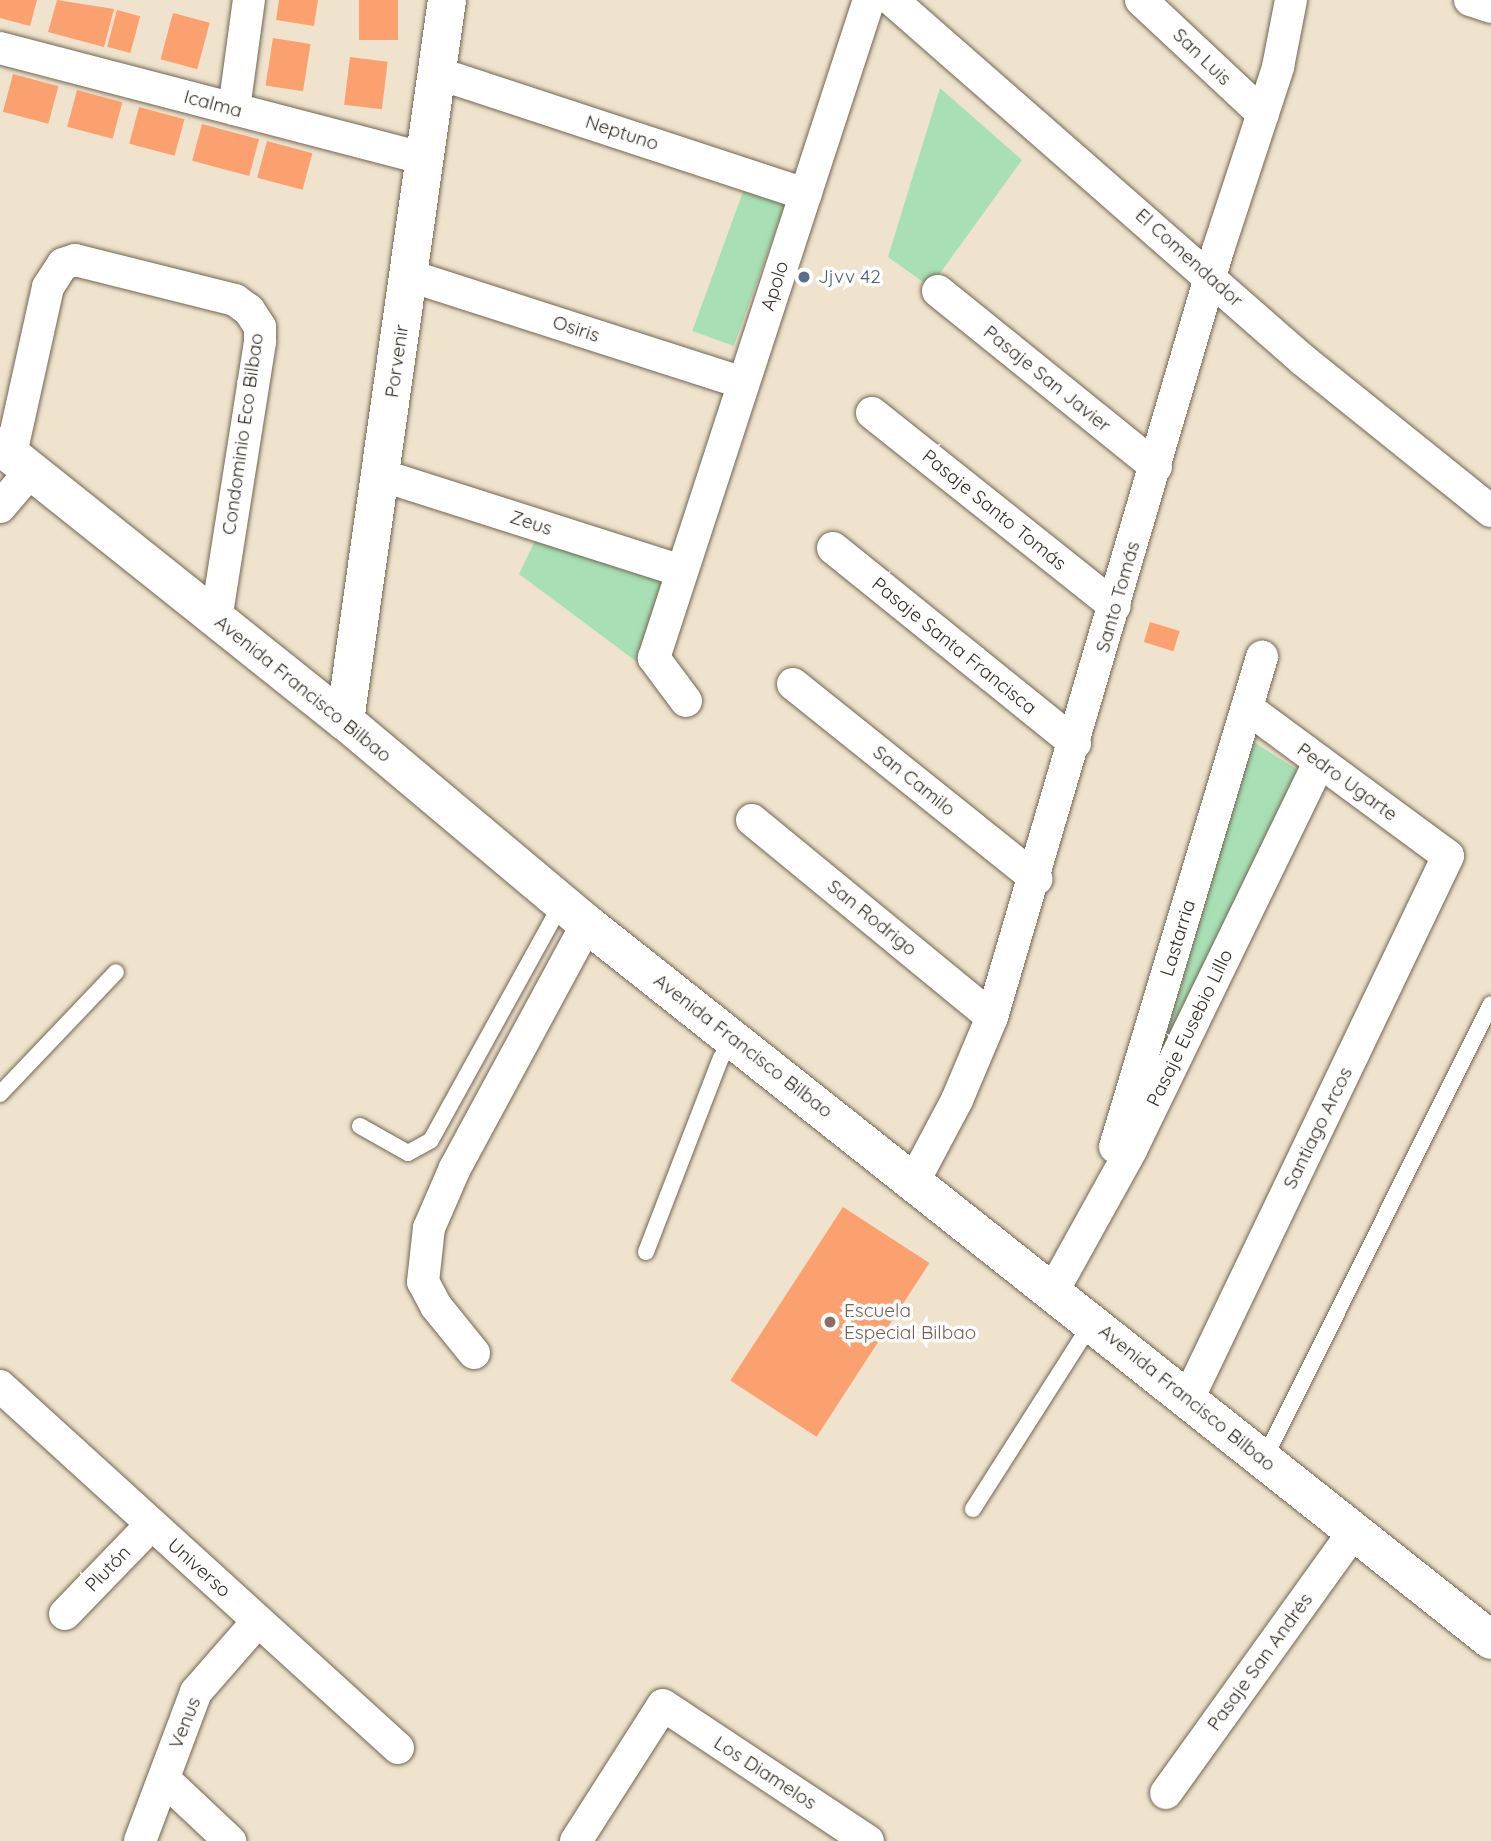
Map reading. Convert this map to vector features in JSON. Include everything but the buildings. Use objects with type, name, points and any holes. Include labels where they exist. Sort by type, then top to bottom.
[{"type":"main road","name":"Porvenir","points":[[345,721],[447,0]]},
{"type":"main road","name":"Avenida Francisco Bilbao","points":[[14,457],[345,721],[575,914],[1491,1640]]},
{"type":"street","points":[[233,109],[249,0]]},
{"type":"street","name":"Apolo","points":[[686,701],[654,658],[869,0]]},
{"type":"street","name":"El Comendador","points":[[892,0],[1303,360],[1491,511]]},
{"type":"street","name":"San Luis","points":[[1141,0],[1263,114]]},
{"type":"street","name":"Santo Tomás","points":[[914,1181],[957,1100],[992,1017],[1211,277],[1278,67],[1291,0]]},
{"type":"street","points":[[1470,0],[1491,7]]},
{"type":"street","name":"Icalma","points":[[0,48],[426,159]]},
{"type":"street","name":"Neptuno","points":[[438,73],[806,194]]},
{"type":"street","name":"Condominio Eco Bilbao","points":[[14,457],[48,288],[53,273],[63,264],[75,260],[235,300],[249,310],[260,327],[260,342],[216,619]]},
{"type":"street","name":"Osiris","points":[[410,276],[743,383]]},
{"type":"street","name":"Pasaje San Javier","points":[[938,291],[1156,467]]},
{"type":"street","name":"Pasaje Santo Tomás","points":[[872,413],[1115,606]]},
{"type":"street","points":[[0,507],[14,457]]},
{"type":"street","name":"Zeus","points":[[381,475],[681,572]]},
{"type":"street","name":"Pasaje Santa Francisca","points":[[833,548],[1075,743]]},
{"type":"street","name":"Lastarria","points":[[1094,1219],[1262,657]]},
{"type":"street","name":"San Camilo","points":[[793,684],[1035,879]]},
{"type":"street","name":"Pedro Ugarte","points":[[1247,708],[1448,856]]},
{"type":"street","name":"Pasaje Eusebio Lillo","points":[[1053,1291],[1094,1219],[1319,762]]},
{"type":"street","name":"San Rodrigo","points":[[752,820],[992,1017]]},
{"type":"street","name":"Santiago Arcos","points":[[1188,1399],[1448,856]]},
{"type":"street","points":[[474,1353],[436,1306],[424,1282],[423,1254],[429,1228],[455,1168],[575,914]]},
{"type":"street","name":"Universo","points":[[5,1402],[151,1525],[398,1748]]},
{"type":"street","name":"Plutón","points":[[65,1614],[151,1525]]},
{"type":"street","name":"Pasaje San Andrés","points":[[1166,1793],[1354,1531]]},
{"type":"street","name":"Venus","points":[[140,1841],[196,1692],[258,1621]]},
{"type":"street","name":"Los Diamelos","points":[[576,1841],[663,1705],[868,1841]]},
{"type":"street","points":[[163,1779],[230,1841]]},
{"type":"lane","points":[[360,1126],[408,1153],[432,1140],[575,914]]},
{"type":"lane","points":[[0,1094],[116,972]]},
{"type":"lane","points":[[1264,1460],[1491,1004]]},
{"type":"lane","points":[[646,1252],[721,1058],[733,1038]]},
{"type":"lane","points":[[973,1509],[1092,1322]]},
{"type":"green space","points":[[940,88],[1022,160],[930,287],[888,257]]},
{"type":"green space","points":[[744,189],[785,204],[734,346],[692,331]]},
{"type":"green space","points":[[535,541],[678,583],[641,665],[519,574]]},
{"type":"green space","points":[[1252,741],[1301,772],[1148,1094]]},
{"type":"place","name":"Jjvv 42","points":[[804,277]]},
{"type":"place","name":"Escuela Especial Bilbao","points":[[830,1322]]}]
